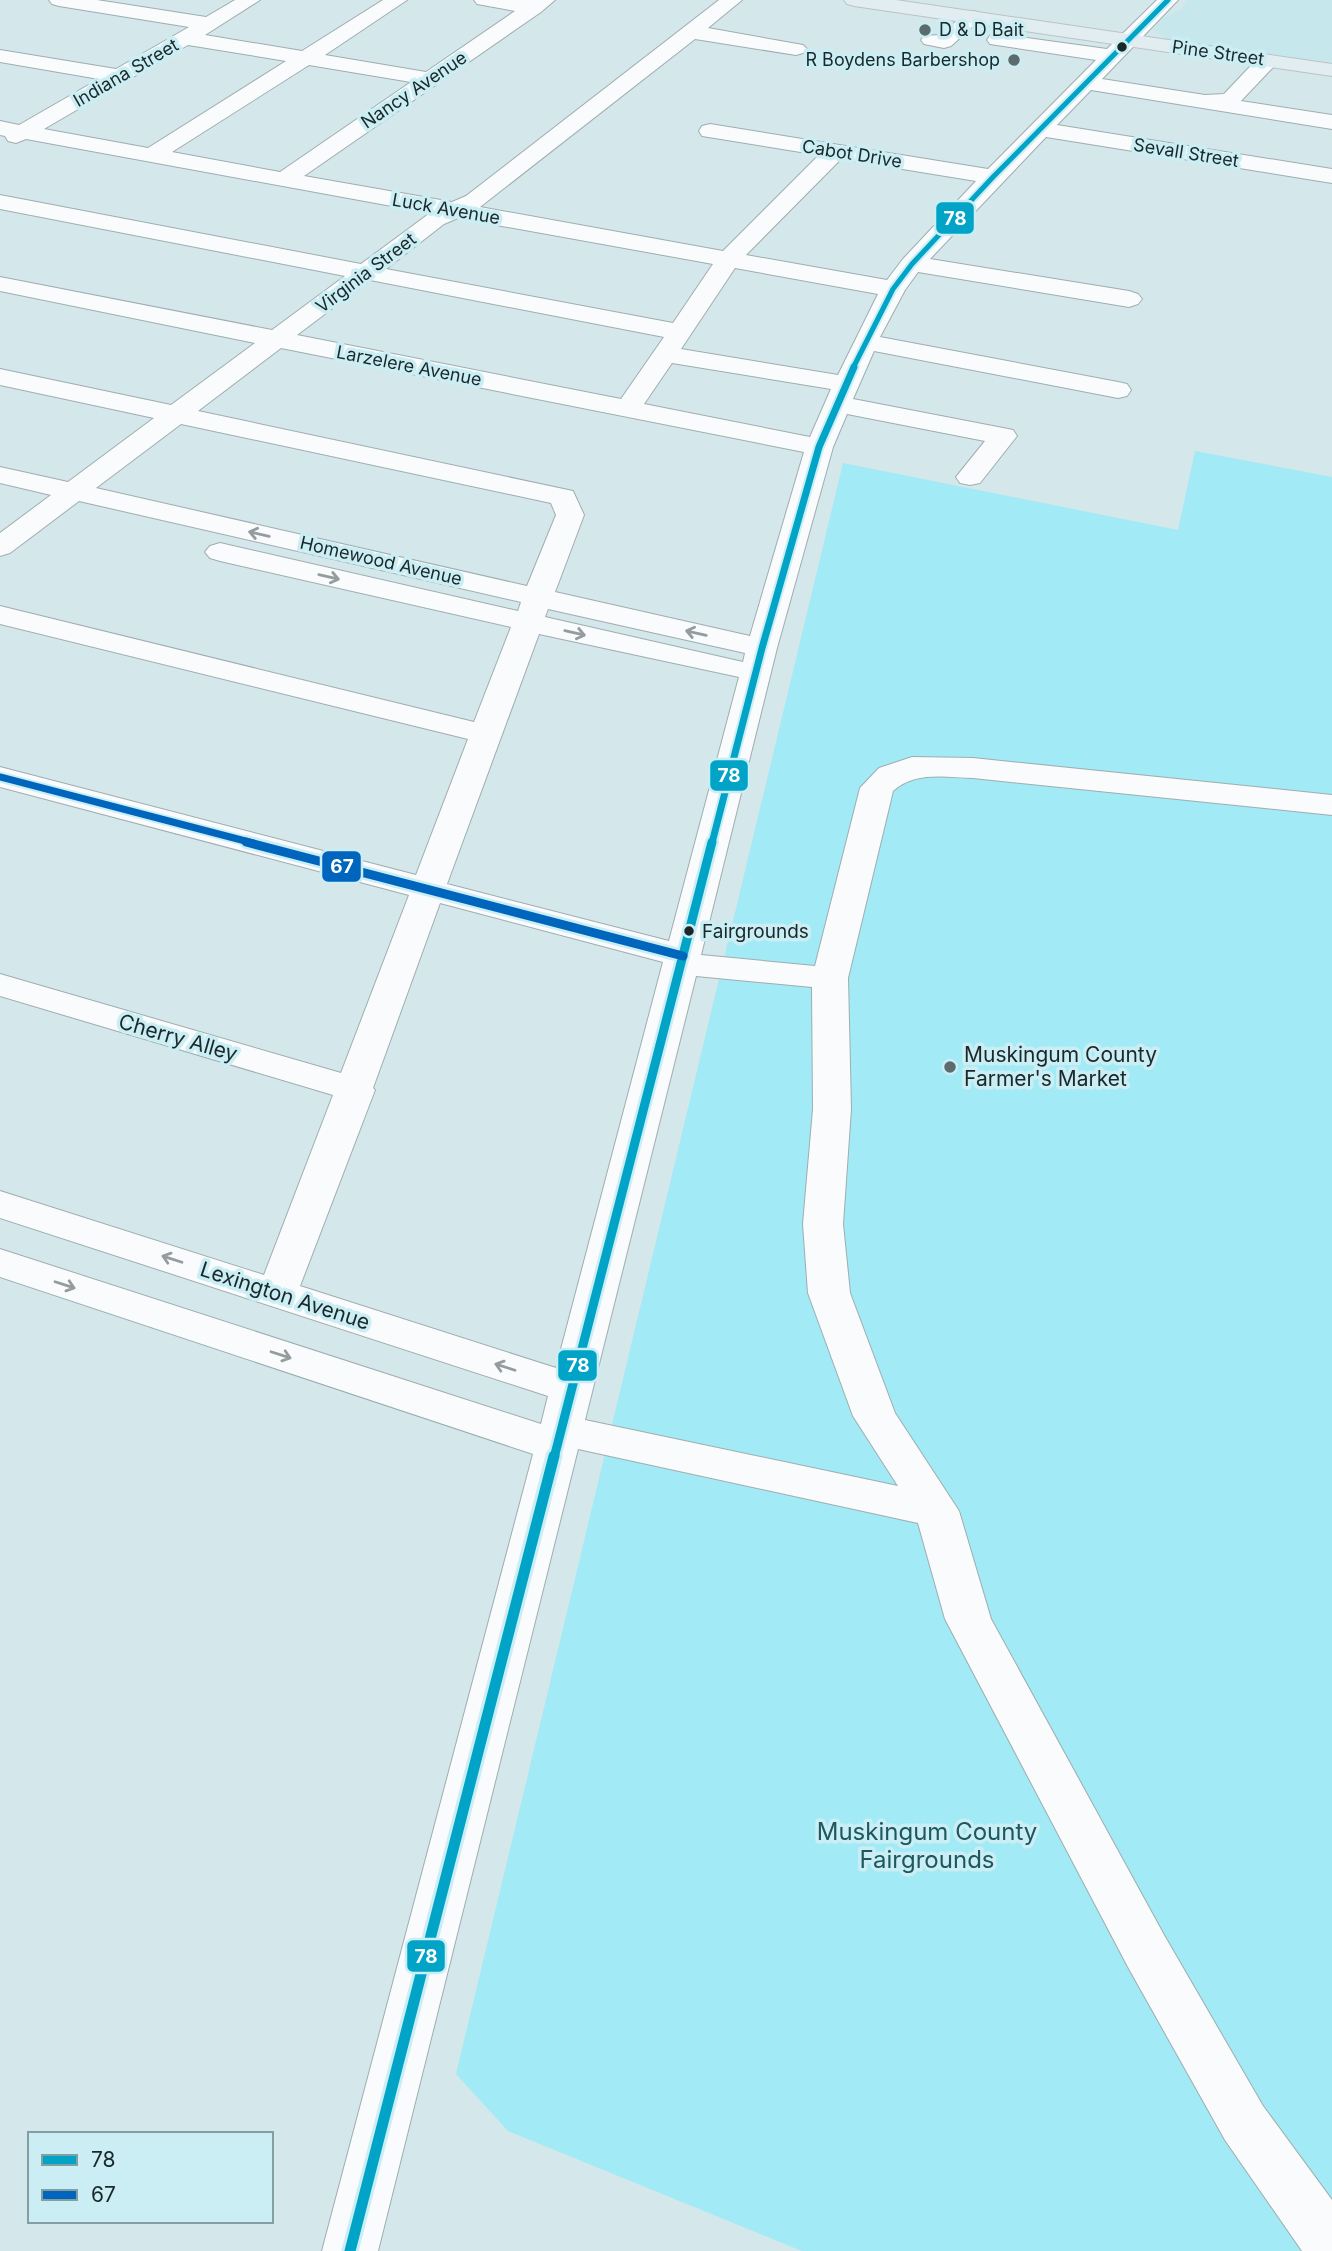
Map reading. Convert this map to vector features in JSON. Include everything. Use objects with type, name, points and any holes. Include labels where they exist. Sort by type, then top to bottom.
[{"type":"main road","points":[[854,0],[1013,23]]},
{"type":"main road","name":"Pine Street","points":[[1119,48],[1268,61],[1332,70]]},
{"type":"street","points":[[59,0],[210,24]]},
{"type":"street","name":"Indiana Street","points":[[0,144],[250,0]]},
{"type":"street","points":[[152,155],[397,0]]},
{"type":"street","points":[[484,0],[539,4]]},
{"type":"street","name":"Virginia Street","points":[[0,547],[436,219],[474,201],[732,0]]},
{"type":"street","points":[[350,2251],[759,661],[819,447],[865,342],[893,289],[912,264],[993,177],[1168,0]]},
{"type":"street","name":"Nancy Avenue","points":[[283,180],[539,4]]},
{"type":"street","points":[[931,40],[944,42],[973,18]]},
{"type":"street","points":[[1013,23],[997,40],[1119,48]]},
{"type":"street","points":[[692,32],[796,49]]},
{"type":"street","points":[[186,38],[430,79]]},
{"type":"street","points":[[0,56],[119,76]]},
{"type":"street","points":[[1204,102],[1230,100],[1268,61]]},
{"type":"street","points":[[1085,83],[1332,122]]},
{"type":"street","name":"Luck Avenue","points":[[0,128],[893,289]]},
{"type":"street","name":"Sevall Street","points":[[1040,129],[1332,176]]},
{"type":"street","name":"Cabot Drive","points":[[710,131],[993,177]]},
{"type":"street","points":[[627,410],[729,259],[836,151]]},
{"type":"street","points":[[0,202],[366,272],[672,343],[842,394],[1003,436],[970,477]]},
{"type":"street","points":[[912,264],[1129,299]]},
{"type":"street","name":"Larzelere Avenue","points":[[0,284],[819,447]]},
{"type":"street","points":[[865,342],[1118,390]]},
{"type":"street","points":[[0,377],[563,497],[570,514],[426,890],[356,1090],[277,1293]]},
{"type":"street","name":"Homewood Avenue","points":[[0,475],[534,610]]},
{"type":"street","name":"Homewood Avenue","points":[[0,502],[534,610],[759,661]]},
{"type":"street","points":[[0,615],[485,734]]},
{"type":"street","points":[[1332,805],[974,768],[912,767],[891,775],[877,788],[849,910],[830,978],[832,1109],[823,1224],[829,1293],[875,1416],[937,1511],[968,1619],[1113,1889],[1244,2123],[1332,2246]]},
{"type":"street","points":[[0,777],[682,960],[830,978]]},
{"type":"street","name":"Cherry Alley","points":[[0,985],[356,1090]]},
{"type":"street","name":"Lexington Avenue","points":[[0,1204],[277,1293],[563,1421]]},
{"type":"street","points":[[0,1263],[563,1421],[937,1511]]},
{"type":"shaded area","points":[[1189,0],[1332,0],[1332,64],[1170,41],[1153,30],[1163,18],[1180,10]]},
{"type":"green space","name":"Muskingum County Fairgrounds","points":[[1195,451],[1332,477],[1332,2251],[802,2251],[508,2131],[456,2074],[843,463],[1178,530]]},
{"type":"transit line","name":"78","points":[[350,2251],[762,648],[819,447],[865,342],[893,289],[912,264],[993,177],[1168,0]]},
{"type":"transit line","name":"67","points":[[0,777],[683,956]]},
{"type":"place","name":"D & D Bait","points":[[925,30]]},
{"type":"place","name":"R Boydens Barbershop","points":[[1014,60]]},
{"type":"place","name":"Fairgrounds","points":[[689,931]]},
{"type":"place","name":"Muskingum County Farmer's Market","points":[[950,1067]]}]
